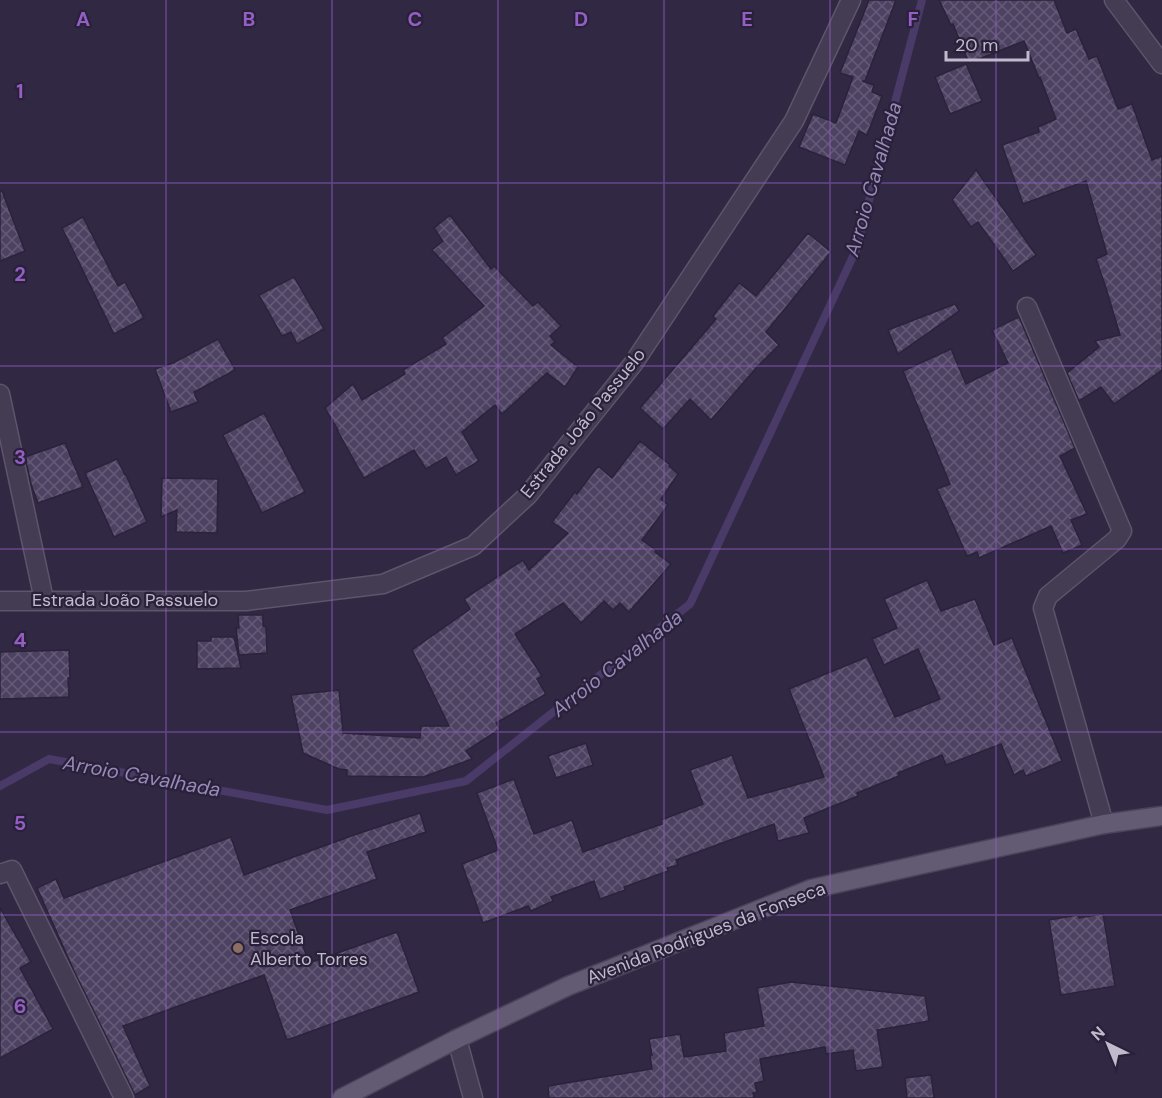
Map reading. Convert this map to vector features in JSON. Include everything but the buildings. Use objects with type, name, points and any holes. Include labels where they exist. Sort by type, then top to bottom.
[{"type":"main road","name":"Avenida Rodrigues da Fonseca","points":[[342,1098],[457,1038],[568,986],[811,889],[1104,824],[1162,816]]},
{"type":"street","name":"Estrada João Passuelo","points":[[0,601],[246,601],[383,584],[473,546],[528,495],[633,364],[795,121],[851,0]]},
{"type":"street","points":[[1114,0],[1162,64]]},
{"type":"street","points":[[1027,307],[1122,531],[1117,539],[1048,596],[1043,608],[1104,824]]},
{"type":"street","points":[[0,394],[44,600]]},
{"type":"street","points":[[0,874],[12,870],[124,1098]]},
{"type":"street","points":[[457,1038],[473,1098]]},
{"type":"waterway","name":"Arroio Cavalhada","points":[[0,786],[49,759],[327,810],[466,781],[690,604],[856,250],[922,0]]},
{"type":"place","name":"Escola Alberto Torres","points":[[238,948]]}]
